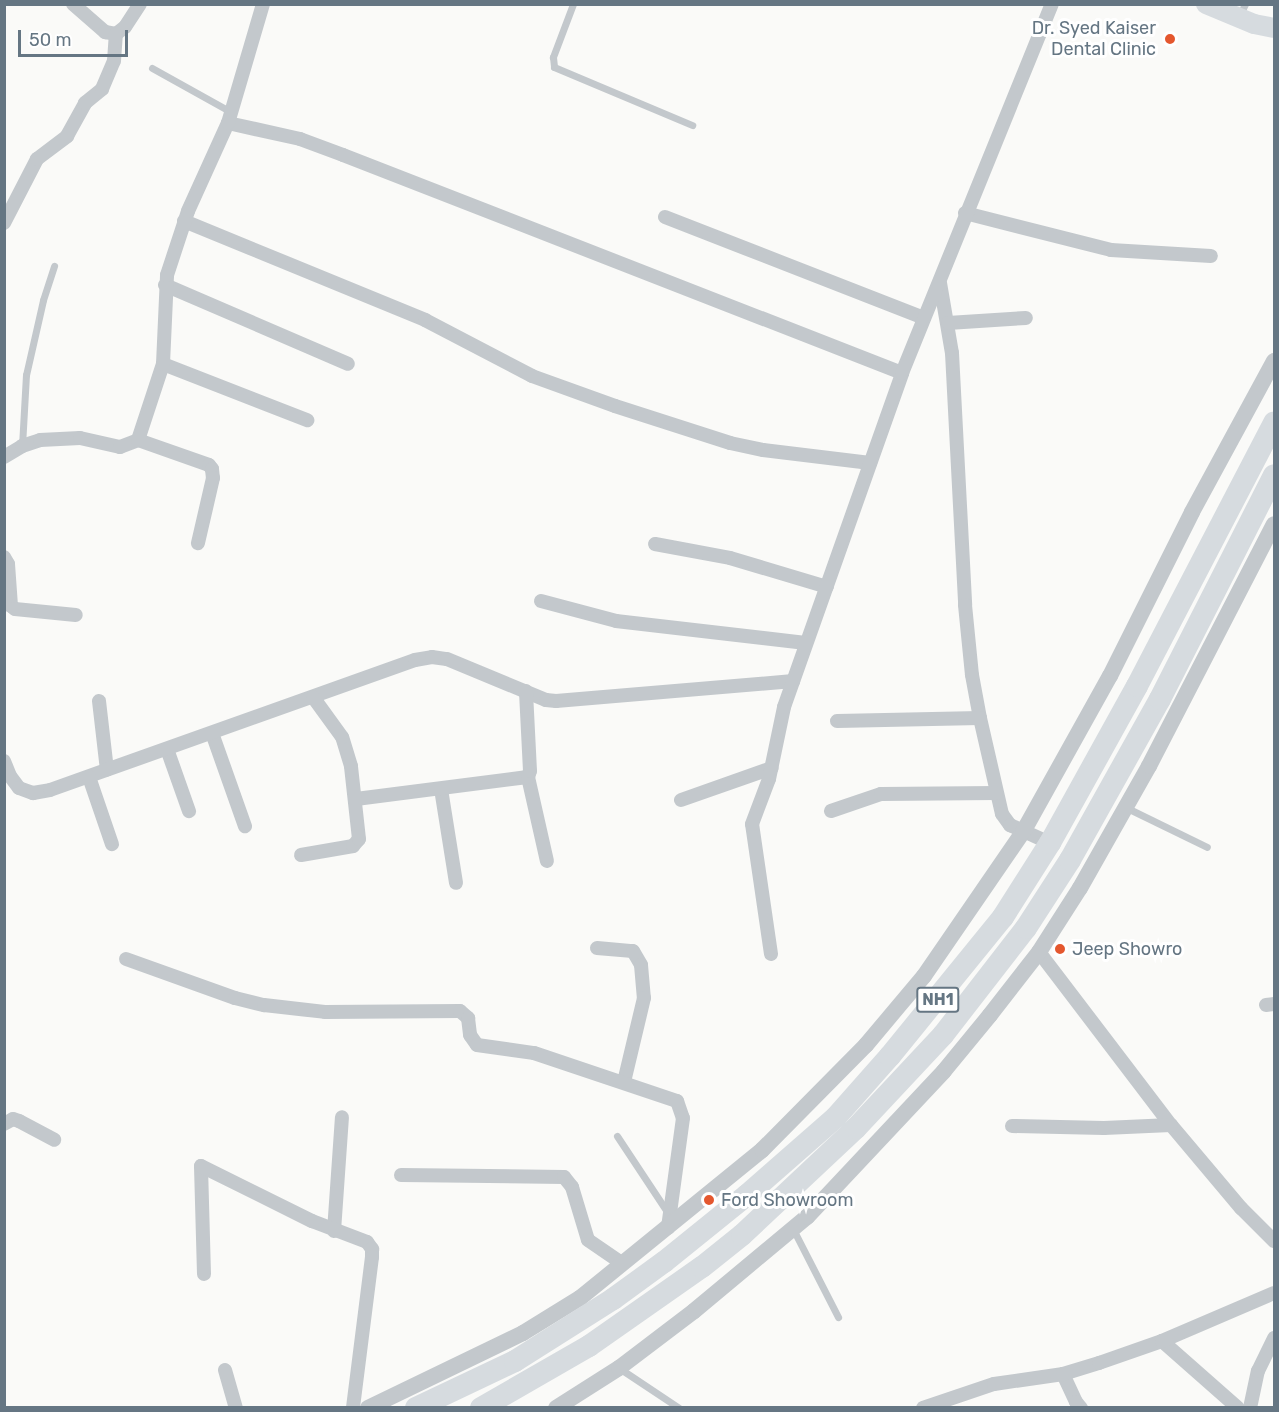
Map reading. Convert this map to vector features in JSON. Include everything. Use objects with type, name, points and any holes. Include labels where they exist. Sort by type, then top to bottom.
[{"type":"highway","name":"NH1","points":[[416,1407],[515,1361],[613,1299],[711,1226],[836,1117],[971,959],[1003,917],[1050,843],[1137,686],[1275,423]]},
{"type":"highway","name":"NH1","points":[[481,1407],[589,1346],[702,1267],[782,1200],[856,1128],[943,1035],[1026,928],[1099,812],[1275,475]]},
{"type":"highway","points":[[1137,686],[1160,699]]},
{"type":"main road","points":[[1206,4],[1246,16],[1275,28]]},
{"type":"main road","points":[[1246,16],[1275,39]]},
{"type":"street","points":[[73,4],[105,32],[116,33],[125,27],[140,4]]},
{"type":"street","points":[[138,440],[163,364],[165,285],[184,221],[229,118],[263,4]]},
{"type":"street","points":[[771,954],[752,824],[772,768],[779,724],[902,373],[940,284],[965,213],[1052,4]]},
{"type":"street","points":[[4,223],[37,159],[68,136],[85,103],[102,89],[114,61],[116,33]]},
{"type":"street","points":[[229,118],[333,151],[902,373]]},
{"type":"street","points":[[965,213],[1111,250],[1211,256]]},
{"type":"street","points":[[665,217],[924,318]]},
{"type":"street","points":[[184,221],[425,321],[532,376],[626,410],[741,446],[870,463]]},
{"type":"street","points":[[940,284],[948,322],[956,404],[968,642],[980,718],[1002,814],[1010,825],[1050,843]]},
{"type":"street","points":[[165,285],[348,364]]},
{"type":"street","points":[[948,322],[1026,318]]},
{"type":"street","points":[[368,1407],[523,1333],[580,1298],[623,1264],[669,1222],[762,1150],[866,1045],[924,976],[1023,832],[1110,676],[1192,512],[1275,361]]},
{"type":"street","points":[[163,364],[307,420]]},
{"type":"street","points":[[4,457],[22,446],[61,437],[80,438],[120,447],[138,440],[209,465],[213,478],[198,543]]},
{"type":"street","points":[[556,1407],[619,1368],[694,1311],[793,1229],[944,1071],[1039,952],[1080,888],[1275,524]]},
{"type":"street","points":[[655,544],[730,558],[827,587]]},
{"type":"street","points":[[4,557],[8,564],[10,606],[15,609],[76,615]]},
{"type":"street","points":[[541,601],[616,621],[806,643]]},
{"type":"street","points":[[4,761],[10,776],[19,788],[33,793],[50,790],[415,660],[432,657],[447,659],[556,701],[793,681]]},
{"type":"street","points":[[526,691],[530,771],[528,777],[547,861]]},
{"type":"street","points":[[301,855],[357,843],[356,800],[351,766],[342,737],[313,697]]},
{"type":"street","points":[[99,701],[107,770]]},
{"type":"street","points":[[837,722],[980,718]]},
{"type":"street","points":[[212,733],[245,826]]},
{"type":"street","points":[[167,749],[189,811]]},
{"type":"street","points":[[681,800],[772,768]]},
{"type":"street","points":[[89,777],[112,844]]},
{"type":"street","points":[[356,800],[528,777]]},
{"type":"street","points":[[441,789],[456,883]]},
{"type":"street","points":[[831,811],[881,794],[996,793]]},
{"type":"street","points":[[597,948],[633,951],[641,965],[644,998],[624,1082]]},
{"type":"street","points":[[1039,952],[1171,1125],[1241,1208],[1275,1241]]},
{"type":"street","points":[[126,959],[235,998],[264,1005],[325,1012],[460,1011],[466,1013],[472,1041],[477,1045],[534,1053],[677,1101],[681,1108],[682,1118],[669,1222]]},
{"type":"street","points":[[334,1231],[342,1117]]},
{"type":"street","points":[[4,1124],[13,1119],[20,1121],[54,1140]]},
{"type":"street","points":[[1012,1126],[1104,1128],[1171,1125]]},
{"type":"street","points":[[204,1274],[201,1166],[334,1231],[357,1236],[372,1249],[353,1407]]},
{"type":"street","points":[[401,1175],[564,1178],[572,1187],[588,1240],[623,1264]]},
{"type":"street","points":[[923,1407],[994,1384],[1063,1374],[1162,1341],[1275,1293]]},
{"type":"street","points":[[1250,1407],[1258,1371],[1275,1338]]},
{"type":"street","points":[[1162,1341],[1238,1407]]},
{"type":"street","points":[[225,1370],[236,1407]]},
{"type":"street","points":[[1063,1374],[1076,1402],[1081,1407]]},
{"type":"street","points":[[955,1395],[963,1407]]},
{"type":"lane","points":[[573,4],[552,62],[554,67],[692,125]]},
{"type":"lane","points":[[152,68],[229,118]]},
{"type":"lane","points":[[22,446],[26,375],[43,300],[54,266]]},
{"type":"lane","points":[[1125,807],[1207,847]]},
{"type":"lane","points":[[617,1136],[669,1222]]},
{"type":"lane","points":[[793,1229],[838,1317]]},
{"type":"lane","points":[[619,1368],[679,1407]]},
{"type":"place","name":"Dr. Syed Kaiser Dental Clinic","points":[[1170,39]]},
{"type":"place","name":"Jeep Showro","points":[[1060,949]]},
{"type":"place","name":"Ford Showroom","points":[[709,1200]]}]
